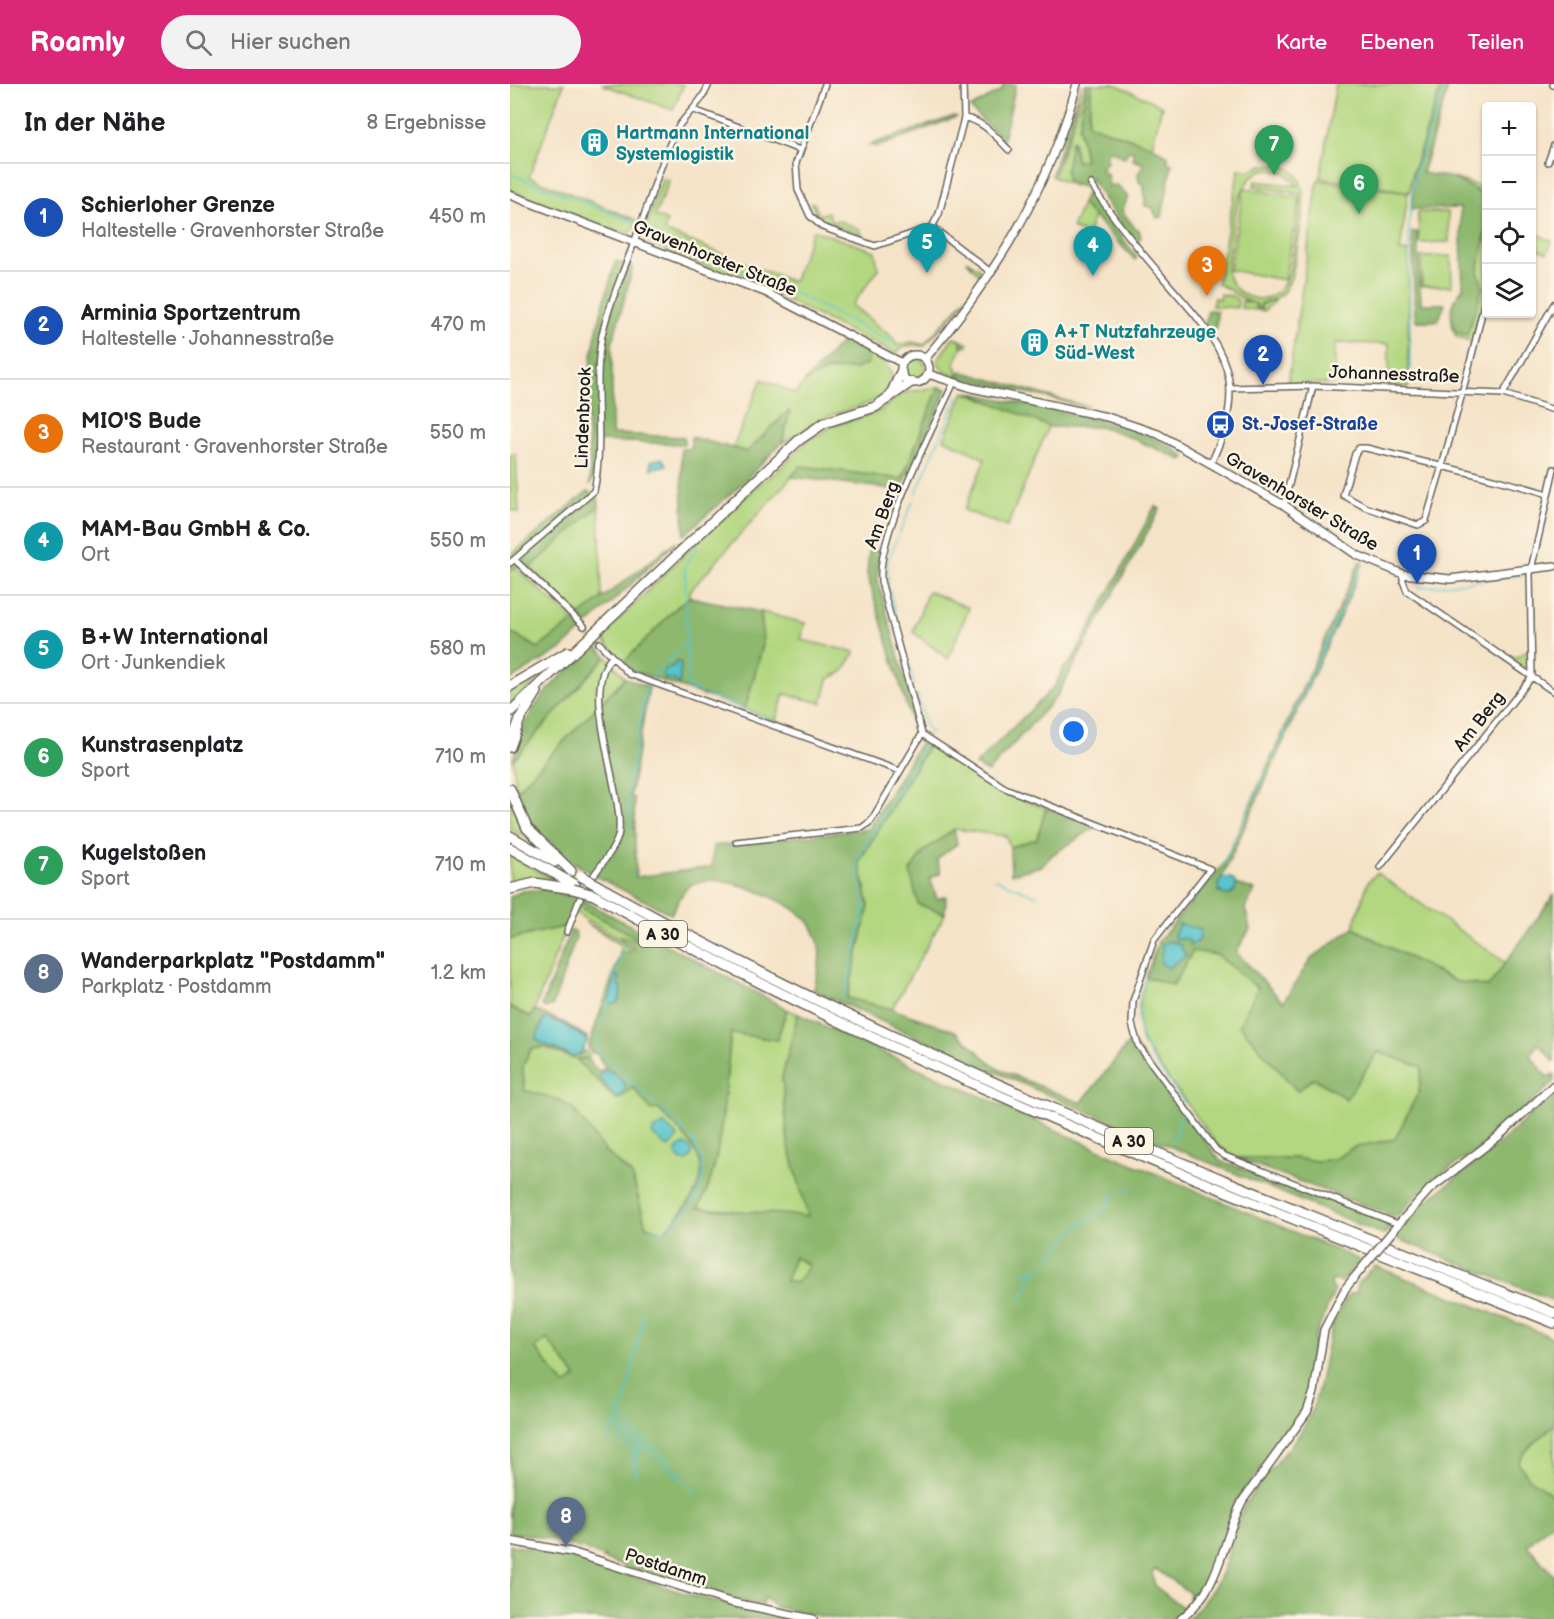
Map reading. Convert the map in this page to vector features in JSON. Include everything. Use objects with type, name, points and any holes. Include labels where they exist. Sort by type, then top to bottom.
[{"type":"highway","points":[[889,397],[901,367]]},
{"type":"highway","points":[[510,712],[799,440],[824,423],[875,407],[911,382]]},
{"type":"highway","points":[[510,686],[582,642]]},
{"type":"highway","points":[[510,747],[520,719],[545,679]]},
{"type":"highway","points":[[510,789],[526,828],[571,871]]},
{"type":"highway","name":"A 30","points":[[510,836],[581,876],[597,891],[671,938],[803,1006],[988,1092],[1211,1186],[1554,1323]]},
{"type":"highway","name":"A 30","points":[[510,848],[574,887],[597,891],[786,986],[937,1058],[1208,1173],[1554,1313]]},
{"type":"highway","points":[[510,889],[535,883],[574,887]]},
{"type":"street","name":"Lindenbrook","points":[[512,562],[594,490],[600,442],[600,347],[635,241],[674,135],[694,110],[709,84]]},
{"type":"street","points":[[825,84],[796,163],[798,190],[810,216],[822,227],[875,246],[932,227],[939,214],[964,118],[963,84]]},
{"type":"street","points":[[925,359],[992,273],[1046,176],[1077,84]]},
{"type":"street","points":[[694,110],[800,150]]},
{"type":"street","points":[[964,118],[974,119],[1009,150]]},
{"type":"street","points":[[1548,162],[1554,145]]},
{"type":"street","name":"Gravenhorster Straße","points":[[1091,184],[1126,234],[1206,329],[1220,350],[1230,388],[1225,425],[1210,463]]},
{"type":"street","name":"Gravenhorster Straße","points":[[510,195],[635,241],[790,303],[901,367]]},
{"type":"street","points":[[932,227],[992,273]]},
{"type":"street","points":[[1503,394],[1554,304]]},
{"type":"street","points":[[1482,314],[1464,393],[1443,466],[1423,525],[1365,507],[1343,495],[1359,448],[1443,466],[1548,494]]},
{"type":"street","points":[[912,355],[925,359],[929,366],[928,374],[923,380],[911,382],[901,367],[912,355]]},
{"type":"street","name":"Gravenhorster Straße","points":[[928,374],[1133,424],[1158,434],[1284,505],[1357,555],[1403,574],[1450,579],[1554,566]]},
{"type":"street","name":"Am Berg","points":[[922,734],[881,581],[881,560],[916,465],[954,382]]},
{"type":"street","points":[[1284,505],[1312,386]]},
{"type":"street","name":"Johannesstraße","points":[[1230,388],[1312,386],[1503,394],[1554,410]]},
{"type":"street","points":[[1532,677],[1530,574],[1533,569],[1554,469]]},
{"type":"street","points":[[512,562],[584,626]]},
{"type":"street","points":[[1403,574],[1403,584],[1407,591],[1554,692]]},
{"type":"street","points":[[599,643],[630,674],[644,680],[900,771]]},
{"type":"street","points":[[594,875],[619,833],[601,718],[602,676],[607,662],[612,657]]},
{"type":"street","name":"Am Berg","points":[[1380,867],[1532,677]]},
{"type":"street","points":[[736,842],[862,828],[871,821],[922,734],[1005,788],[1210,869],[1154,940],[1133,1001],[1132,1023],[1138,1045],[1216,1149],[1225,1156],[1397,1226]]},
{"type":"street","points":[[567,932],[580,898]]},
{"type":"street","points":[[1181,1619],[1197,1606],[1213,1581],[1235,1516],[1243,1500],[1307,1412],[1314,1392],[1324,1330],[1344,1289],[1430,1189],[1499,1136],[1554,1085]]},
{"type":"street","name":"Postdamm","points":[[510,1541],[571,1552],[721,1600],[813,1619]]},
{"type":"green space","points":[[510,84],[564,84],[529,177],[636,220],[632,232],[624,234],[510,190]]},
{"type":"green space","points":[[601,84],[684,84],[673,110]]},
{"type":"green space","points":[[1003,84],[1016,84],[1003,140],[970,108],[1002,90]]},
{"type":"green space","points":[[1081,84],[1069,131],[1051,176]]},
{"type":"green space","points":[[1085,84],[1087,84],[1079,127],[1085,160],[1077,162],[1073,140],[1066,171],[1068,183],[1075,186],[1053,177]]},
{"type":"green space","points":[[1087,84],[1092,84],[1088,124],[1152,146],[1168,156],[1168,163],[1172,164],[1162,217],[1157,218],[1152,207],[1145,206],[1144,185],[1139,182],[1138,174],[1144,164],[1133,160],[1133,151],[1129,150],[1124,158],[1111,150],[1107,153],[1107,161],[1101,170],[1107,174],[1109,186],[1116,185],[1128,197],[1122,211],[1139,230],[1141,237],[1137,242],[1127,233],[1090,178],[1083,187],[1068,183],[1066,171],[1071,140],[1077,162],[1085,159],[1079,127]]},
{"type":"green space","points":[[1092,84],[1115,84],[1162,106],[1152,146],[1088,124]]},
{"type":"green space","points":[[1336,84],[1442,84],[1412,174],[1410,192],[1320,178]]},
{"type":"green space","points":[[1442,84],[1449,85],[1422,173],[1453,178],[1482,194],[1482,251],[1478,272],[1482,289],[1467,335],[1455,332],[1451,314],[1453,303],[1463,288],[1460,208],[1412,209],[1414,171]]},
{"type":"green space","points":[[954,116],[957,117],[877,147],[869,145]]},
{"type":"green space","points":[[1262,165],[1279,165],[1291,170],[1299,178],[1302,189],[1302,215],[1294,267],[1288,285],[1283,293],[1274,299],[1261,303],[1260,308],[1256,308],[1257,304],[1217,284],[1239,169],[1249,171]],"holes":[[[1265,169],[1284,172],[1298,186],[1255,181],[1254,186],[1300,194],[1295,243],[1288,275],[1278,291],[1269,297],[1260,299],[1250,297],[1241,293],[1234,286],[1227,266],[1236,210],[1246,184],[1254,175]]]},
{"type":"green space","points":[[1453,178],[1482,187],[1482,194]]},
{"type":"green space","points":[[662,179],[669,180],[655,216],[667,221],[664,231],[793,282],[813,230],[875,251],[878,270],[852,305],[894,339],[896,345],[913,342],[924,345],[962,303],[980,276],[980,282],[973,293],[924,346],[906,346],[896,354],[772,293],[647,243],[643,236]]},
{"type":"green space","points":[[1318,180],[1408,193],[1400,251],[1409,252],[1408,387],[1389,386],[1389,344],[1335,343],[1334,384],[1288,383]]},
{"type":"green space","points":[[1244,188],[1300,198],[1284,280],[1229,270]]},
{"type":"green space","points":[[1086,193],[1137,256],[1135,260],[1082,204]]},
{"type":"green space","points":[[811,203],[814,203],[819,215],[828,212],[832,222],[837,220],[860,229],[862,235],[817,218]]},
{"type":"green space","points":[[1082,204],[1094,217],[1087,235],[1072,228]]},
{"type":"green space","points":[[1418,212],[1448,212],[1449,242],[1419,243]]},
{"type":"green space","points":[[1412,232],[1417,232],[1421,304],[1445,304],[1438,321],[1417,321],[1415,318]]},
{"type":"green space","points":[[1536,234],[1552,241],[1547,253],[1536,248]]},
{"type":"green space","points":[[1482,251],[1482,284],[1478,272]]},
{"type":"green space","points":[[1451,256],[1452,286],[1422,286],[1421,257]]},
{"type":"green space","points":[[966,260],[980,269],[980,276]]},
{"type":"green space","points":[[616,261],[633,267],[612,344],[612,434],[684,437],[684,444],[598,441],[596,470],[590,485],[587,412],[590,365]]},
{"type":"green space","points":[[1482,289],[1482,303],[1474,336],[1468,341],[1456,336],[1451,323],[1455,332]]},
{"type":"green space","points":[[1220,294],[1232,296],[1238,300],[1237,308],[1212,306],[1214,298],[1219,299]]},
{"type":"green space","points":[[1276,300],[1264,311],[1241,308],[1242,301],[1256,304],[1255,308],[1261,309],[1262,304]]},
{"type":"green space","points":[[1208,310],[1217,311],[1216,329],[1213,331],[1205,323]]},
{"type":"green space","points":[[953,337],[961,340],[961,347],[963,341],[968,344],[963,345],[954,365],[957,367],[957,377],[943,371],[937,361]]},
{"type":"green space","points":[[844,339],[868,352],[868,363],[856,369],[829,370],[804,382]]},
{"type":"green space","points":[[868,352],[885,364],[892,377],[893,383],[879,398],[823,419],[782,443],[790,412],[788,411],[747,452],[733,447],[762,379],[796,394],[803,384],[819,374],[866,365]]},
{"type":"green space","points":[[915,358],[925,365],[926,369],[919,379],[915,380],[905,373],[904,369],[911,359]]},
{"type":"green space","points":[[960,371],[1088,407],[958,377]]},
{"type":"green space","points":[[939,387],[902,479],[801,466],[690,591],[690,597],[678,606],[623,663],[601,637],[698,541],[763,481],[777,472],[808,440],[833,426],[880,411],[902,393]]},
{"type":"green space","points":[[939,387],[947,389],[901,490],[791,477],[801,466],[902,479]]},
{"type":"green space","points":[[964,392],[1049,425],[1007,527],[964,510],[985,459],[944,439]]},
{"type":"green space","points":[[968,392],[1115,425],[1144,434],[1168,445],[1185,457],[1182,460],[1118,432],[1100,427],[1049,427]]},
{"type":"green space","points":[[788,411],[790,412],[782,443],[736,489],[684,535],[681,449],[691,449],[691,437],[747,452]]},
{"type":"green space","points":[[516,454],[519,513],[510,509],[510,455]]},
{"type":"green space","points":[[588,491],[598,498],[599,506],[530,568],[523,562],[510,571],[510,556]]},
{"type":"green space","points":[[599,506],[602,598],[579,616],[530,568]]},
{"type":"green space","points":[[1155,506],[1160,509],[1057,696],[988,772],[975,765],[1055,686],[1062,670],[1073,659]]},
{"type":"green space","points":[[677,541],[563,648],[510,680],[510,632],[538,648],[574,621],[581,628],[585,623],[579,616]]},
{"type":"green space","points":[[869,550],[879,550],[878,581],[917,723],[912,724],[867,574]]},
{"type":"green space","points":[[1360,561],[1363,563],[1348,599],[1221,879],[1218,892],[1231,895],[1234,884],[1255,890],[1245,908],[1250,929],[1236,952],[1283,1002],[1311,959],[1353,928],[1454,981],[1488,987],[1554,895],[1554,1062],[1541,1046],[1537,1045],[1530,1055],[1547,1077],[1554,1074],[1554,1082],[1484,1146],[1442,1173],[1397,1217],[1236,1158],[1293,1158],[1317,1161],[1335,1159],[1354,1147],[1395,1139],[1419,1091],[1422,1067],[1378,1052],[1346,1099],[1314,1078],[1297,1091],[1239,1025],[1258,988],[1217,955],[1193,951],[1173,985],[1146,977],[1158,942],[1223,865]]},
{"type":"green space","points":[[515,567],[574,621],[538,648],[510,632],[510,570]]},
{"type":"green space","points":[[928,591],[969,608],[948,659],[913,632]]},
{"type":"green space","points":[[690,597],[761,612],[763,645],[745,709],[632,671],[623,663],[678,606]]},
{"type":"green space","points":[[761,612],[805,623],[801,640],[855,652],[843,672],[828,679],[822,703],[784,694],[776,721],[745,709],[763,645]]},
{"type":"green space","points":[[596,645],[606,656],[513,760],[525,724],[543,695]]},
{"type":"green space","points":[[1530,649],[1529,671],[1504,655],[1517,657]]},
{"type":"green space","points":[[606,656],[625,678],[516,791],[513,760]]},
{"type":"green space","points":[[551,667],[546,672],[510,705],[510,688]]},
{"type":"green space","points":[[625,678],[649,687],[630,797],[634,798],[636,877],[712,867],[713,846],[868,829],[920,743],[930,743],[859,862],[869,906],[847,998],[892,1009],[955,1031],[998,1069],[1081,1103],[1131,1040],[1220,1161],[1388,1221],[1392,1226],[1384,1235],[1026,1085],[814,990],[820,956],[813,930],[798,912],[768,895],[731,883],[714,880],[699,882],[685,890],[671,914],[602,879],[558,851],[539,834],[525,814],[516,791]]},
{"type":"green space","points":[[930,743],[1002,792],[1046,808],[1037,839],[1010,847],[1006,836],[954,829],[924,851],[918,904],[945,914],[892,1009],[847,998],[869,906],[859,862]]},
{"type":"green space","points":[[510,800],[519,820],[533,842],[510,829]]},
{"type":"green space","points":[[1046,808],[1097,826],[1052,855],[1042,866],[1011,874],[1010,847],[1037,839]]},
{"type":"green space","points":[[954,829],[957,844],[937,859],[941,873],[930,878],[937,899],[946,896],[945,914],[918,904],[910,871],[924,851]]},
{"type":"green space","points":[[510,854],[550,878],[548,881],[510,886]]},
{"type":"green space","points":[[1377,873],[1506,963],[1489,987],[1454,981],[1353,928],[1368,882]]},
{"type":"green space","points":[[545,889],[577,898],[567,926],[510,939],[510,897],[522,891]]},
{"type":"green space","points":[[582,900],[787,1009],[777,1040],[731,1033],[718,1148],[713,1171],[698,1208],[808,1216],[788,1143],[782,1077],[798,1014],[1107,1153],[1360,1260],[1342,1282],[1333,1280],[1331,1284],[1334,1292],[1315,1337],[1310,1387],[1305,1406],[1294,1425],[1234,1504],[1216,1562],[1195,1602],[1188,1599],[1191,1594],[1155,1569],[1152,1573],[1155,1586],[1182,1607],[1186,1604],[1188,1608],[1174,1619],[835,1619],[775,1607],[764,1597],[762,1605],[713,1595],[602,1559],[605,1557],[570,1545],[510,1533],[510,1007],[531,1017],[534,1010],[565,1023],[587,1037],[587,1041],[579,1033],[560,1022],[543,1020],[536,1038],[582,1054],[572,1058],[544,1047],[531,1049],[523,1066],[524,1090],[560,1100],[574,1110],[605,1151],[632,1175],[646,1226],[665,1232],[693,1196],[700,1181],[701,1168],[698,1155],[658,1109],[651,1110],[633,1087],[619,1099],[614,1098],[576,1059],[587,1059],[598,1071],[606,1069],[597,1054],[588,1048],[620,954],[634,950],[619,937],[624,936],[636,940],[638,938],[579,907]],"holes":[[[794,1257],[807,1264],[808,1267],[796,1283],[786,1281]],[[547,1339],[576,1377],[565,1386],[535,1348]]]},
{"type":"green space","points":[[580,901],[638,937],[636,940],[625,936],[619,937],[580,916],[576,912]]},
{"type":"green space","points":[[585,922],[621,941],[631,951],[620,954],[621,947],[618,943]]},
{"type":"green space","points":[[567,926],[531,1018],[510,1007],[510,939]]},
{"type":"green space","points":[[571,930],[575,931],[576,937],[553,1005],[545,1008],[542,1005]]},
{"type":"green space","points":[[1193,951],[1217,955],[1259,989],[1313,1077],[1346,1098],[1378,1052],[1422,1067],[1419,1091],[1395,1139],[1354,1147],[1335,1159],[1317,1161],[1293,1158],[1236,1158],[1219,1147],[1142,1043],[1139,1026],[1141,994],[1146,977],[1173,985]]},
{"type":"green space","points":[[787,1009],[798,1014],[782,1077],[788,1143],[809,1217],[697,1208],[712,1174],[722,1125],[731,1033],[777,1040]]},
{"type":"green space","points":[[544,1047],[582,1054],[585,1051],[590,1056],[588,1060],[585,1057],[577,1059],[614,1097],[620,1099],[633,1087],[651,1109],[658,1109],[676,1127],[698,1155],[702,1168],[700,1181],[693,1196],[664,1232],[646,1227],[632,1175],[605,1151],[574,1110],[560,1100],[524,1091],[523,1066],[531,1049]]},
{"type":"green space","points":[[1554,1093],[1554,1301],[1393,1237],[1427,1201],[1500,1143]]},
{"type":"green space","points":[[794,1257],[807,1264],[808,1268],[796,1283],[786,1281]]},
{"type":"green space","points":[[1375,1266],[1554,1338],[1554,1425],[1525,1452],[1518,1463],[1529,1478],[1554,1496],[1554,1521],[1527,1545],[1554,1576],[1554,1619],[1188,1619],[1206,1599],[1220,1575],[1246,1503],[1306,1423],[1317,1395],[1329,1337],[1340,1309],[1349,1294],[1356,1293],[1359,1282]]},
{"type":"green space","points":[[547,1339],[576,1377],[565,1386],[535,1348]]},
{"type":"green space","points":[[1554,1425],[1554,1496],[1529,1478],[1518,1463],[1525,1452]]},
{"type":"green space","points":[[510,1545],[562,1554],[693,1596],[796,1619],[510,1619]]},
{"type":"water","points":[[662,458],[667,465],[651,469],[651,461]]},
{"type":"water","points":[[676,661],[681,663],[679,685],[673,679],[666,679],[663,676],[664,670],[675,665]]},
{"type":"water","points":[[1227,877],[1233,880],[1236,886],[1233,892],[1227,895],[1221,892],[1218,886],[1221,880]]},
{"type":"water","points":[[1179,924],[1201,930],[1199,941],[1191,945],[1188,939],[1176,939],[1174,935]]},
{"type":"water","points":[[1170,941],[1179,944],[1186,955],[1168,968],[1161,963],[1162,944]]},
{"type":"water","points":[[617,975],[620,978],[618,986],[622,988],[618,1003],[611,1004],[608,1002]]},
{"type":"water","points":[[545,1018],[565,1025],[585,1038],[587,1041],[581,1053],[573,1057],[540,1042],[536,1038]]},
{"type":"water","points":[[602,1070],[611,1071],[626,1085],[620,1096],[616,1098],[599,1078]]},
{"type":"water","points":[[664,1124],[678,1137],[668,1148],[652,1134],[654,1129]]},
{"type":"water","points":[[684,1145],[692,1153],[684,1161],[676,1153]]},
{"type":"waterway","points":[[1410,382],[1409,222],[1415,172],[1444,87]]},
{"type":"waterway","points":[[510,174],[632,221]]},
{"type":"waterway","points":[[653,228],[661,241],[783,287],[891,342]]},
{"type":"waterway","points":[[916,493],[958,396]]},
{"type":"waterway","points":[[898,622],[888,586],[888,560],[913,501]]},
{"type":"waterway","points":[[698,547],[685,565],[688,687],[702,693]]},
{"type":"waterway","points":[[1272,761],[1361,567]]},
{"type":"waterway","points":[[1418,588],[1525,575]]},
{"type":"waterway","points":[[900,631],[914,684]]},
{"type":"waterway","points":[[651,679],[686,641]]},
{"type":"waterway","points":[[631,828],[627,795],[647,686]]},
{"type":"waterway","points":[[917,694],[925,724],[931,734]]},
{"type":"waterway","points":[[707,695],[811,735]]},
{"type":"waterway","points":[[844,998],[865,907],[857,867],[858,859],[926,742]]},
{"type":"waterway","points":[[1222,866],[1268,769]]},
{"type":"waterway","points":[[995,879],[1037,896]]},
{"type":"waterway","points":[[613,980],[624,946]]},
{"type":"waterway","points":[[1146,979],[1140,1000],[1140,1032],[1153,1059],[1185,1103]]},
{"type":"waterway","points":[[609,1002],[595,1045],[599,1052],[686,1133]]},
{"type":"waterway","points":[[1173,1143],[1182,1112]]},
{"type":"waterway","points":[[652,1229],[665,1233],[693,1201],[699,1190],[702,1166],[699,1153],[691,1138]]},
{"type":"waterway","points":[[1122,1193],[1132,1186]]},
{"type":"waterway","points":[[1022,1300],[1022,1295],[1029,1288],[1028,1280],[1082,1222],[1098,1215],[1106,1208],[1114,1192]]},
{"type":"waterway","points":[[1022,1272],[1039,1269]]},
{"type":"waterway","points":[[644,1312],[623,1413],[624,1420],[683,1475]]},
{"type":"waterway","points":[[618,1406],[618,1424],[698,1494]]},
{"type":"waterway","points":[[605,1434],[617,1422]]},
{"type":"waterway","points":[[607,1440],[621,1427]]},
{"type":"waterway","points":[[620,1445],[623,1431]]},
{"type":"waterway","points":[[626,1450],[629,1436]]},
{"type":"waterway","points":[[630,1462],[636,1440]]},
{"type":"waterway","points":[[633,1465],[639,1443]]},
{"type":"waterway","points":[[634,1476],[642,1446]]},
{"type":"tunnel","points":[[584,626],[599,643]]},
{"type":"place","name":"Hartmann International Systemlogistik","points":[[595,143]]},
{"type":"place","name":"Kugelstoßen","points":[[1274,175]]},
{"type":"place","name":"Kunstrasenplatz","points":[[1359,214]]},
{"type":"place","name":"B+W International","points":[[927,273]]},
{"type":"place","name":"MAM-Bau GmbH & Co.","points":[[1093,276]]},
{"type":"place","name":"MIO'S Bude","points":[[1207,296]]},
{"type":"place","name":"A+T Nutzfahrzeuge Süd-West","points":[[1034,342]]},
{"type":"place","name":"Arminia Sportzentrum","points":[[1263,385]]},
{"type":"place","name":"St.-Josef-Straße","points":[[1221,424]]},
{"type":"place","name":"Schierloher Grenze","points":[[1417,584]]},
{"type":"place","name":"Wanderparkplatz \"Postdamm\"","points":[[566,1547]]}]
